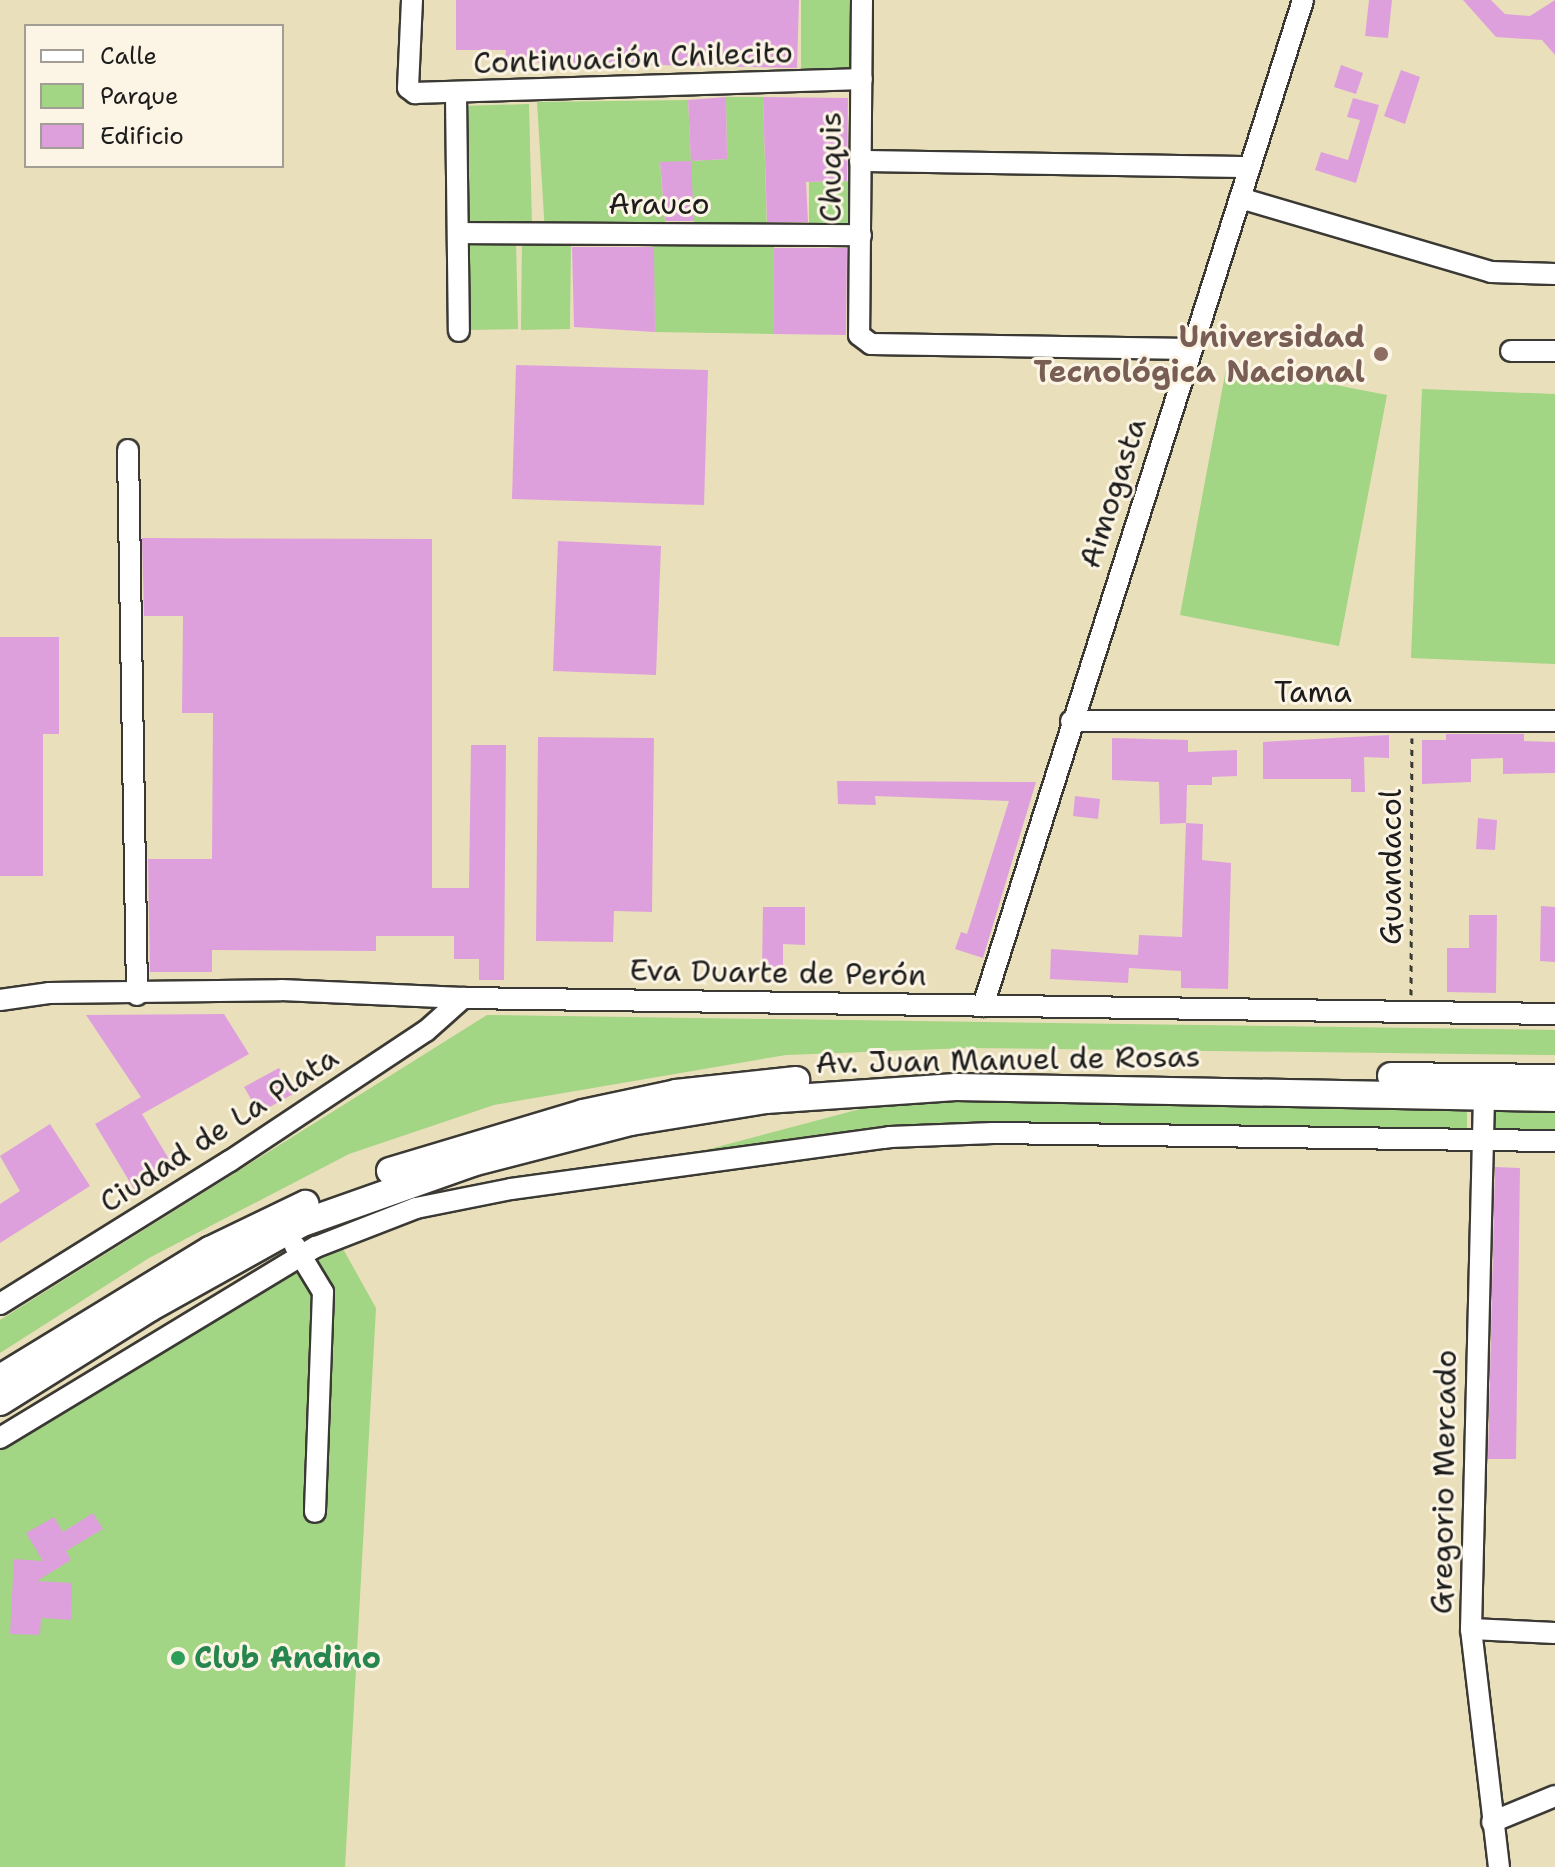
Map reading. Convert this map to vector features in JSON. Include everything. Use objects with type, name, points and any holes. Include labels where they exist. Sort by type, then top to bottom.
[{"type":"main road","name":"Av. Juan Manuel de Rosas","points":[[0,1378],[210,1250],[331,1192],[511,1131],[676,1093],[751,1083],[986,1072],[1555,1078]]},
{"type":"main road","name":"Av. Juan Manuel de Rosas","points":[[0,1402],[285,1233],[391,1189],[543,1142],[766,1100],[861,1090],[1075,1086],[1555,1098]]},
{"type":"street","name":"Continuación Chilecito","points":[[412,0],[408,88],[415,93],[456,95],[862,79]]},
{"type":"street","name":"Chuquis","points":[[862,0],[859,335],[871,344],[1191,349]]},
{"type":"street","name":"Aimogasta","points":[[983,1006],[1071,721],[1303,0]]},
{"type":"street","points":[[456,95],[459,331]]},
{"type":"street","points":[[860,161],[1248,167]]},
{"type":"street","points":[[1240,198],[1491,272],[1555,274]]},
{"type":"street","name":"Arauco","points":[[458,233],[861,235]]},
{"type":"street","points":[[1511,351],[1555,351]]},
{"type":"street","points":[[128,450],[137,995]]},
{"type":"street","name":"Tama","points":[[1071,721],[1555,721]]},
{"type":"street","name":"Eva Duarte de Perón","points":[[0,1000],[49,993],[137,995],[281,990],[463,998],[1555,1014]]},
{"type":"street","name":"Ciudad de La Plata","points":[[0,1304],[269,1135],[426,1031],[463,998]]},
{"type":"street","name":"Gregorio Mercado","points":[[1484,1097],[1480,1138],[1471,1629],[1499,1867]]},
{"type":"street","points":[[0,1438],[302,1255],[416,1208],[846,1141],[993,1133],[1555,1141]]},
{"type":"street","points":[[285,1233],[323,1292],[315,1512]]},
{"type":"street","points":[[1471,1629],[1555,1633]]},
{"type":"street","points":[[1492,1822],[1555,1796]]},
{"type":"path","name":"Guandacol","points":[[1410,1013],[1412,722]]},
{"type":"green space","points":[[801,0],[860,0],[860,74],[801,75]]},
{"type":"green space","points":[[726,97],[763,97],[767,233],[695,234],[690,161],[660,163],[666,234],[774,235],[774,334],[655,332],[653,234],[545,233],[537,102],[688,100],[691,161],[727,159]]},
{"type":"green space","points":[[529,104],[532,226],[466,228],[462,106]]},
{"type":"green space","points":[[859,181],[861,235],[809,234],[809,182]]},
{"type":"green space","points":[[522,239],[571,241],[570,329],[521,330]]},
{"type":"green space","points":[[516,241],[518,329],[469,330],[467,242]]},
{"type":"green space","points":[[1227,364],[1387,395],[1339,646],[1180,615]]},
{"type":"green space","points":[[1422,389],[1555,394],[1555,664],[1411,658]]},
{"type":"green space","points":[[487,1015],[1555,1030],[1555,1055],[967,1048],[786,1055],[494,1105],[349,1154],[149,1258],[0,1353],[0,1320]]},
{"type":"green space","points":[[898,1099],[1467,1104],[1467,1131],[876,1129],[702,1151]]},
{"type":"green space","points":[[1491,1105],[1555,1107],[1555,1134],[1491,1133]]},
{"type":"green space","name":"Club Andino","points":[[342,1247],[376,1308],[345,1867],[0,1867],[0,1449],[290,1270]]},
{"type":"building","points":[[456,0],[799,0],[797,68],[505,62],[506,50],[456,50]]},
{"type":"building","points":[[1369,0],[1392,0],[1388,38],[1365,36]]},
{"type":"building","points":[[1463,0],[1491,0],[1505,14],[1530,16],[1555,0],[1555,55],[1542,40],[1496,37]]},
{"type":"building","points":[[1341,65],[1363,73],[1356,94],[1334,87]]},
{"type":"building","points":[[1401,70],[1420,77],[1405,124],[1384,116]]},
{"type":"building","points":[[726,97],[727,159],[691,161],[688,100]]},
{"type":"building","points":[[763,97],[848,98],[847,181],[806,182],[808,222],[767,222]]},
{"type":"building","points":[[1353,98],[1379,105],[1356,183],[1315,170],[1321,152],[1348,160],[1360,120],[1347,117]]},
{"type":"building","points":[[691,161],[694,221],[665,221],[660,162]]},
{"type":"building","points":[[572,247],[654,247],[655,332],[574,327]]},
{"type":"building","points":[[774,248],[847,248],[846,335],[774,334]]},
{"type":"building","points":[[516,365],[708,370],[704,505],[512,499]]},
{"type":"building","points":[[142,538],[432,539],[432,888],[469,888],[471,745],[506,745],[504,980],[479,980],[479,959],[454,959],[454,936],[376,936],[376,951],[212,950],[212,972],[150,972],[148,859],[212,859],[213,713],[182,713],[183,616],[144,616]]},
{"type":"building","points":[[558,541],[661,546],[656,675],[553,671]]},
{"type":"building","points":[[0,637],[59,637],[59,734],[43,734],[43,876],[0,876]]},
{"type":"building","points":[[1446,734],[1524,734],[1524,741],[1555,742],[1555,773],[1503,774],[1503,758],[1471,759],[1471,782],[1422,784],[1422,740],[1446,740]]},
{"type":"building","points":[[1389,735],[1389,758],[1364,757],[1365,792],[1351,792],[1351,779],[1263,779],[1263,742]]},
{"type":"building","points":[[538,737],[654,738],[652,912],[614,911],[613,942],[536,941]]},
{"type":"building","points":[[1112,738],[1188,740],[1188,752],[1237,750],[1237,776],[1212,777],[1212,785],[1187,785],[1186,823],[1160,824],[1159,782],[1112,780]]},
{"type":"building","points":[[837,781],[1036,782],[983,958],[955,949],[961,932],[967,934],[1009,801],[875,796],[876,805],[838,804]]},
{"type":"building","points":[[1075,796],[1100,799],[1098,819],[1073,816]]},
{"type":"building","points":[[1478,818],[1497,820],[1495,850],[1476,849]]},
{"type":"building","points":[[1186,823],[1203,824],[1202,860],[1231,863],[1228,989],[1181,988],[1181,971],[1129,968],[1128,983],[1050,979],[1051,949],[1138,955],[1139,935],[1182,937]]},
{"type":"building","points":[[1541,906],[1555,907],[1555,962],[1540,961]]},
{"type":"building","points":[[763,907],[805,907],[805,945],[783,944],[783,967],[762,967]]},
{"type":"building","points":[[1469,915],[1497,915],[1496,993],[1447,992],[1447,948],[1469,948]]},
{"type":"building","points":[[224,1014],[249,1054],[142,1114],[173,1166],[134,1189],[95,1124],[141,1097],[86,1015]]},
{"type":"building","points":[[279,1068],[295,1093],[259,1113],[244,1087]]},
{"type":"building","points":[[50,1124],[90,1186],[0,1243],[0,1204],[20,1191],[0,1156]]},
{"type":"building","points":[[1495,1167],[1520,1168],[1516,1459],[1488,1459]]},
{"type":"building","points":[[93,1513],[103,1529],[66,1551],[71,1560],[37,1581],[72,1583],[71,1620],[41,1618],[40,1635],[10,1634],[14,1559],[43,1561],[26,1533],[54,1517],[63,1532]]},
{"type":"place","name":"Universidad Tecnológica Nacional","points":[[1381,354]]},
{"type":"place","name":"Club Andino","points":[[178,1658]]}]
